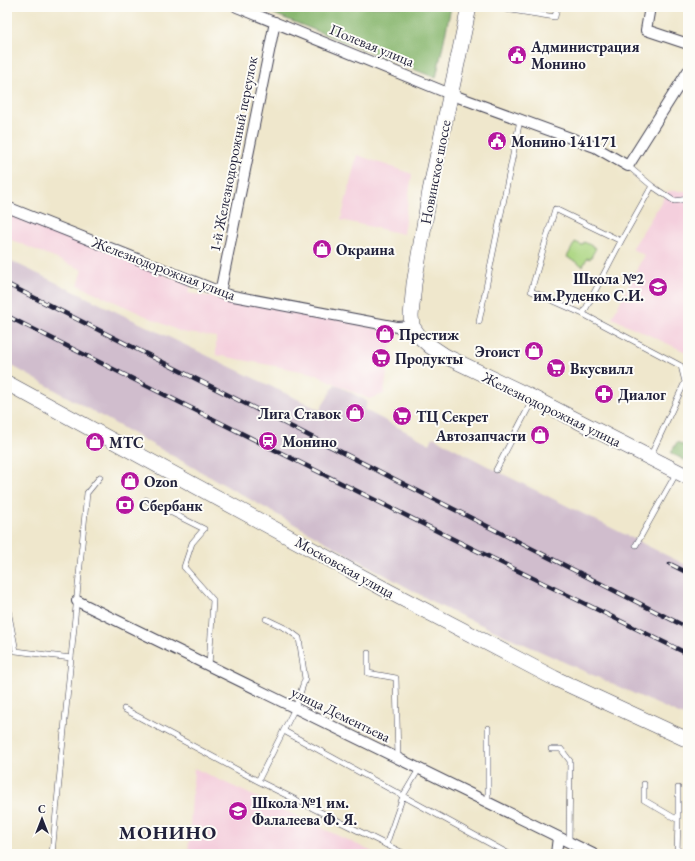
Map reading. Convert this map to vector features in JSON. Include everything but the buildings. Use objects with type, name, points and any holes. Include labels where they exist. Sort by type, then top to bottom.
[{"type":"street","name":"Полевая улица","points":[[237,7],[450,94],[595,148],[628,166]]},
{"type":"street","name":"Новинское шоссе","points":[[415,331],[412,306],[414,284],[430,191],[469,7]]},
{"type":"street","points":[[650,7],[646,30],[688,44]]},
{"type":"street","name":"1-й Железнодорожный переулок","points":[[220,292],[275,22]]},
{"type":"street","points":[[628,166],[688,71]]},
{"type":"street","name":"Железнодорожная улица","points":[[7,207],[220,292],[257,302],[415,331],[430,346],[445,356],[683,474]]},
{"type":"street","name":"Московская улица","points":[[7,383],[415,605],[554,678],[688,740]]},
{"type":"street","name":"улица Дементьева","points":[[77,602],[593,854]]},
{"type":"street","points":[[556,854],[558,837]]},
{"type":"lane","points":[[492,7],[555,17],[556,7]]},
{"type":"lane","points":[[479,322],[520,120]]},
{"type":"lane","points":[[628,166],[652,186],[674,200],[688,199]]},
{"type":"lane","points":[[583,314],[652,186]]},
{"type":"lane","points":[[621,241],[555,209],[531,291],[583,314],[681,366],[685,382],[650,457]]},
{"type":"lane","points":[[496,470],[533,399]]},
{"type":"lane","points":[[636,545],[683,474]]},
{"type":"lane","points":[[52,854],[87,493],[100,477]]},
{"type":"lane","points":[[146,500],[204,529],[192,543],[184,567],[213,600],[209,666]]},
{"type":"lane","points":[[7,605],[16,651],[71,658]]},
{"type":"lane","points":[[258,781],[295,708],[305,679],[299,638],[287,629],[266,620]]},
{"type":"lane","points":[[368,653],[368,673],[396,678],[398,759]]},
{"type":"lane","points":[[124,709],[258,781],[405,854]]},
{"type":"lane","points":[[488,728],[488,803]]},
{"type":"lane","points":[[284,731],[509,854]]},
{"type":"lane","points":[[551,749],[561,749],[570,761],[569,843]]},
{"type":"lane","points":[[386,844],[403,796],[419,769]]},
{"type":"lane","points":[[644,784],[644,800],[678,820]]},
{"type":"lane","points":[[677,854],[678,788]]},
{"type":"shaded area","points":[[357,155],[412,174],[403,234],[341,220]]},
{"type":"shaded area","name":"Школа №2 им.Руденко С.И.","points":[[668,191],[688,191],[688,353],[612,318],[644,255],[632,249]]},
{"type":"shaded area","points":[[7,208],[191,286],[188,293],[393,328],[384,394],[369,399],[312,373],[216,355],[216,337],[181,332],[78,285],[83,270],[7,238]]},
{"type":"shaded area","points":[[7,259],[320,410],[335,384],[367,401],[365,410],[430,444],[433,437],[493,469],[688,566],[688,718],[442,607],[7,363]]},
{"type":"shaded area","name":"Школа №1 им. Фалалеева Ф. Я.","points":[[194,768],[377,854],[188,854]]},
{"type":"green space","points":[[256,7],[451,7],[436,78]]},
{"type":"green space","points":[[575,242],[582,245],[584,242],[596,248],[590,259],[587,258],[583,266],[567,257]]},
{"type":"green space","points":[[677,442],[688,447],[688,462],[671,453]]},
{"type":"railway","points":[[7,284],[688,628]]},
{"type":"railway","points":[[7,316],[457,541],[688,654]]},
{"type":"railway","points":[[670,564],[688,573]]},
{"type":"place","name":"Администрация Монино","points":[[517,55]]},
{"type":"place","name":"Монино 141171","points":[[497,141]]},
{"type":"place","name":"Окраина","points":[[322,249]]},
{"type":"place","name":"Школа №2 им.Руденко С.И.","points":[[658,287]]},
{"type":"place","name":"Престиж","points":[[385,334]]},
{"type":"place","name":"Эгоист","points":[[534,351]]},
{"type":"place","name":"Продукты","points":[[381,358]]},
{"type":"place","name":"Вкусвилл","points":[[556,368]]},
{"type":"place","name":"Диалог","points":[[604,394]]},
{"type":"place","name":"Лига Ставок","points":[[355,413]]},
{"type":"place","name":"ТЦ Секрет","points":[[402,416]]},
{"type":"place","name":"Автозапчасти","points":[[540,435]]},
{"type":"place","name":"Монино","points":[[268,441]]},
{"type":"place","name":"МТС","points":[[95,442]]},
{"type":"place","name":"Ozon","points":[[130,481]]},
{"type":"place","name":"Сбербанк","points":[[125,505]]},
{"type":"place","name":"Школа №1 им. Фалалеева Ф. Я.","points":[[238,811]]},
{"type":"district","name":"МОНИНО","points":[[168,832]]}]
